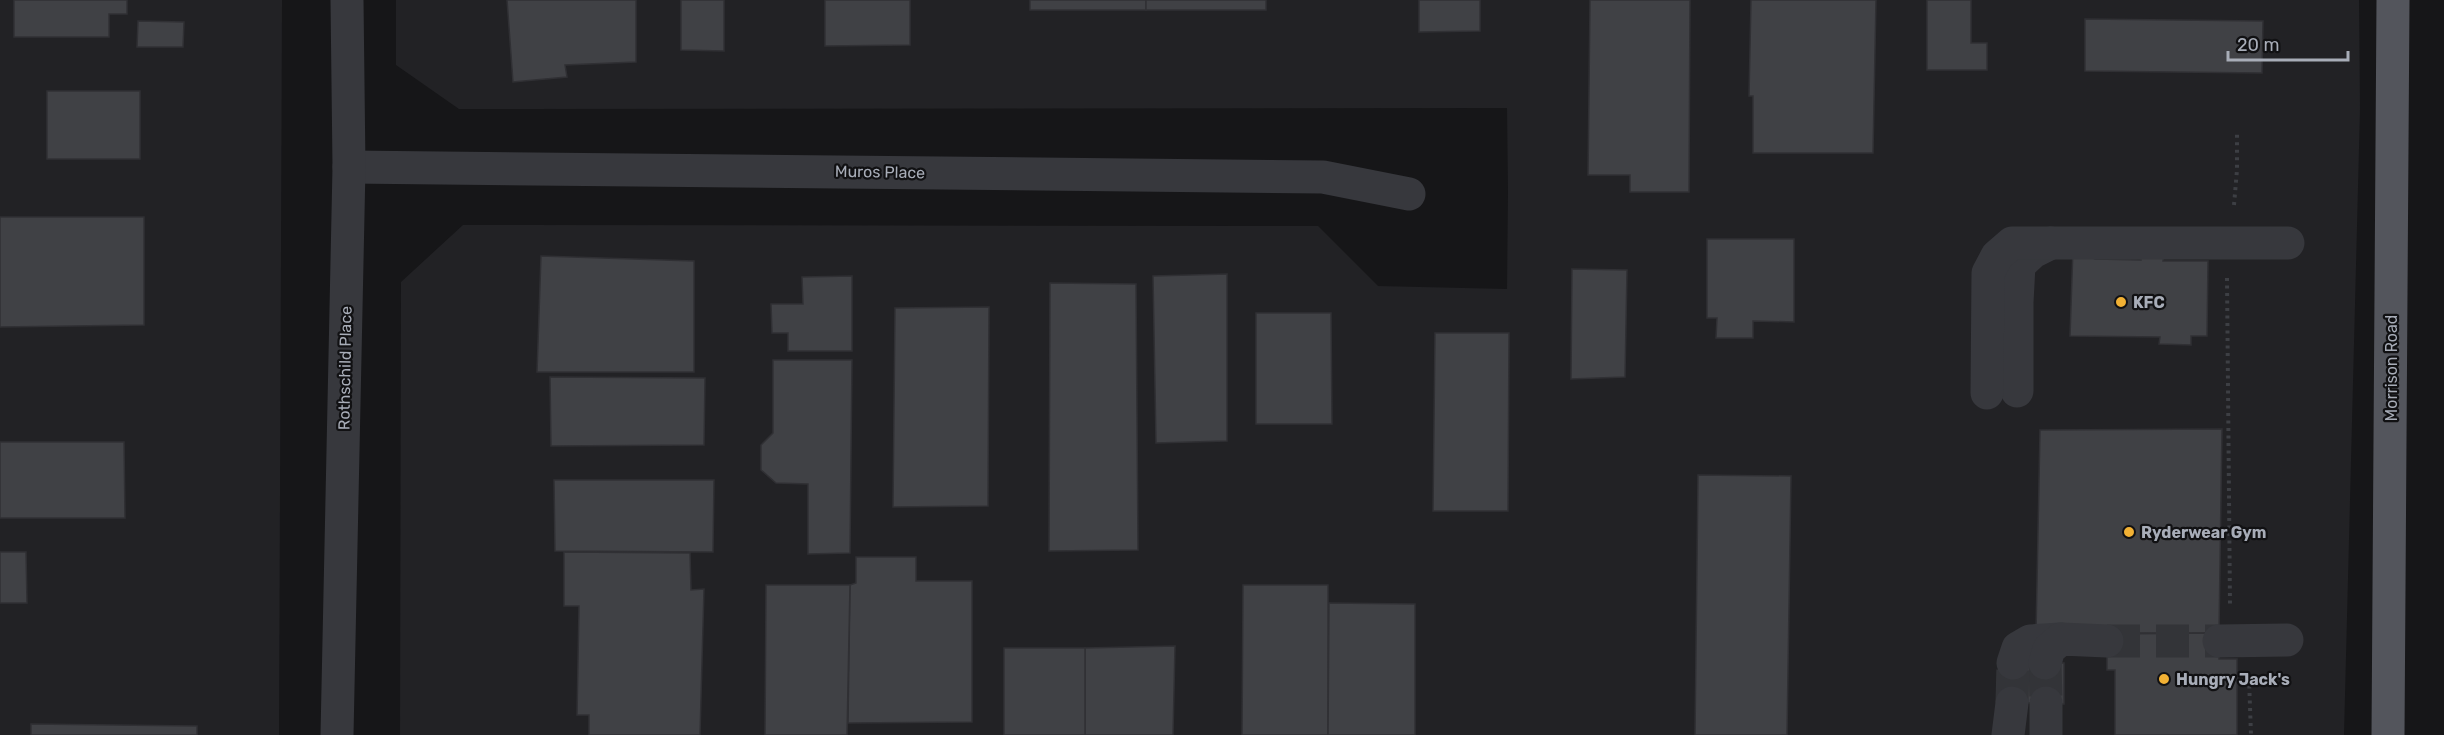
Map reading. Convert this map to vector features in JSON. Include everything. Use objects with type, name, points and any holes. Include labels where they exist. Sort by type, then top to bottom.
[{"type":"main road","name":"Morrison Road","points":[[2388,735],[2393,0]]},
{"type":"street","name":"Rothschild Place","points":[[337,735],[349,167],[347,0]]},
{"type":"street","name":"Muros Place","points":[[349,167],[1323,177],[1409,194]]},
{"type":"street","points":[[2002,392],[1988,273],[1997,256],[2012,243],[2288,243]]},
{"type":"street","points":[[2233,641],[2287,640]]},
{"type":"street","points":[[2013,663],[2018,648],[2030,641],[2053,651],[2107,641]]},
{"type":"street","points":[[2008,735],[2012,703]]},
{"type":"street","points":[[2046,703],[2046,735]]},
{"type":"path","points":[[2236,131],[2235,198],[2227,243],[2230,607],[2241,612],[2246,624],[2233,641],[2251,735]]},
{"type":"shaded area","points":[[0,0],[282,0],[279,735],[0,735]]},
{"type":"shaded area","points":[[396,0],[2359,0],[2360,109],[2344,735],[400,735],[401,282],[463,225],[1318,226],[1378,286],[1507,289],[1508,192],[1507,108],[459,109],[396,65]]},
{"type":"building","points":[[14,0],[127,0],[127,14],[109,14],[109,37],[14,37]]},
{"type":"building","points":[[507,0],[636,0],[636,62],[565,65],[567,77],[513,82]]},
{"type":"building","points":[[681,0],[724,0],[724,51],[681,50]]},
{"type":"building","points":[[825,0],[910,0],[910,45],[825,46]]},
{"type":"building","points":[[1030,0],[1146,0],[1146,10],[1030,10]]},
{"type":"building","points":[[1146,0],[1266,0],[1266,10],[1146,10]]},
{"type":"building","points":[[1419,0],[1480,0],[1480,31],[1419,32]]},
{"type":"building","points":[[1590,0],[1690,0],[1689,192],[1630,192],[1630,175],[1588,175]]},
{"type":"building","points":[[1751,0],[1876,0],[1873,153],[1753,153],[1753,96],[1749,96]]},
{"type":"building","points":[[1927,0],[1971,0],[1971,43],[1987,43],[1987,70],[1927,70]]},
{"type":"building","points":[[2085,19],[2263,21],[2262,73],[2085,71]]},
{"type":"building","points":[[138,21],[184,22],[183,47],[137,47]]},
{"type":"building","points":[[47,91],[140,91],[140,159],[47,159]]},
{"type":"building","points":[[0,217],[144,217],[144,325],[0,327]]},
{"type":"building","points":[[1707,239],[1794,239],[1794,322],[1753,321],[1753,338],[1716,338],[1717,318],[1707,318]]},
{"type":"building","points":[[2073,248],[2095,259],[2141,260],[2140,250],[2164,252],[2163,261],[2208,261],[2207,336],[2191,336],[2191,345],[2159,344],[2160,337],[2070,336]]},
{"type":"building","points":[[541,256],[694,261],[694,372],[537,372]]},
{"type":"building","points":[[1572,269],[1627,270],[1625,377],[1571,379]]},
{"type":"building","points":[[1227,274],[1227,441],[1156,443],[1153,276]]},
{"type":"building","points":[[852,276],[852,351],[788,351],[788,333],[772,333],[771,304],[803,304],[802,277]]},
{"type":"building","points":[[1050,283],[1136,284],[1138,550],[1049,551]]},
{"type":"building","points":[[989,307],[988,506],[893,507],[895,308]]},
{"type":"building","points":[[1256,313],[1331,313],[1332,424],[1256,424]]},
{"type":"building","points":[[1435,333],[1509,333],[1508,511],[1433,511]]},
{"type":"building","points":[[773,360],[852,360],[850,553],[808,554],[808,484],[776,483],[761,470],[761,445],[773,433]]},
{"type":"building","points":[[550,377],[705,378],[704,445],[551,446]]},
{"type":"building","name":"Ryderwear Gym","points":[[2222,429],[2219,633],[2036,633],[2040,430]]},
{"type":"building","points":[[0,442],[124,442],[125,518],[0,518]]},
{"type":"building","points":[[1698,475],[1791,476],[1787,735],[1695,735]]},
{"type":"building","points":[[554,480],[714,480],[713,552],[555,551]]},
{"type":"building","points":[[0,552],[26,552],[27,603],[0,603]]},
{"type":"building","points":[[564,552],[690,553],[691,590],[704,589],[700,735],[589,735],[589,715],[577,715],[579,606],[564,606]]},
{"type":"building","points":[[856,557],[916,557],[916,581],[972,581],[972,722],[848,723],[850,585],[856,583]]},
{"type":"building","points":[[766,585],[850,585],[847,735],[765,735]]},
{"type":"building","points":[[1243,585],[1328,585],[1328,735],[1242,735]]},
{"type":"building","points":[[1329,603],[1415,604],[1415,735],[1328,735]]},
{"type":"building","points":[[2219,633],[2219,659],[2237,659],[2237,735],[2115,735],[2115,670],[2107,670],[2107,634]]},
{"type":"building","points":[[1175,646],[1173,735],[1085,735],[1085,648]]},
{"type":"building","points":[[1004,648],[1085,648],[1085,735],[1004,735]]},
{"type":"building","points":[[2000,663],[2064,663],[2064,704],[1999,702]]},
{"type":"building","points":[[31,724],[197,726],[197,735],[31,735]]},
{"type":"tunnel","points":[[2107,641],[2219,641]]},
{"type":"tunnel","points":[[2012,703],[2013,663]]},
{"type":"tunnel","points":[[2045,663],[2046,703]]},
{"type":"place","name":"KFC","points":[[2121,302]]},
{"type":"place","name":"Ryderwear Gym","points":[[2129,532]]},
{"type":"place","name":"Hungry Jack's","points":[[2164,679]]}]
